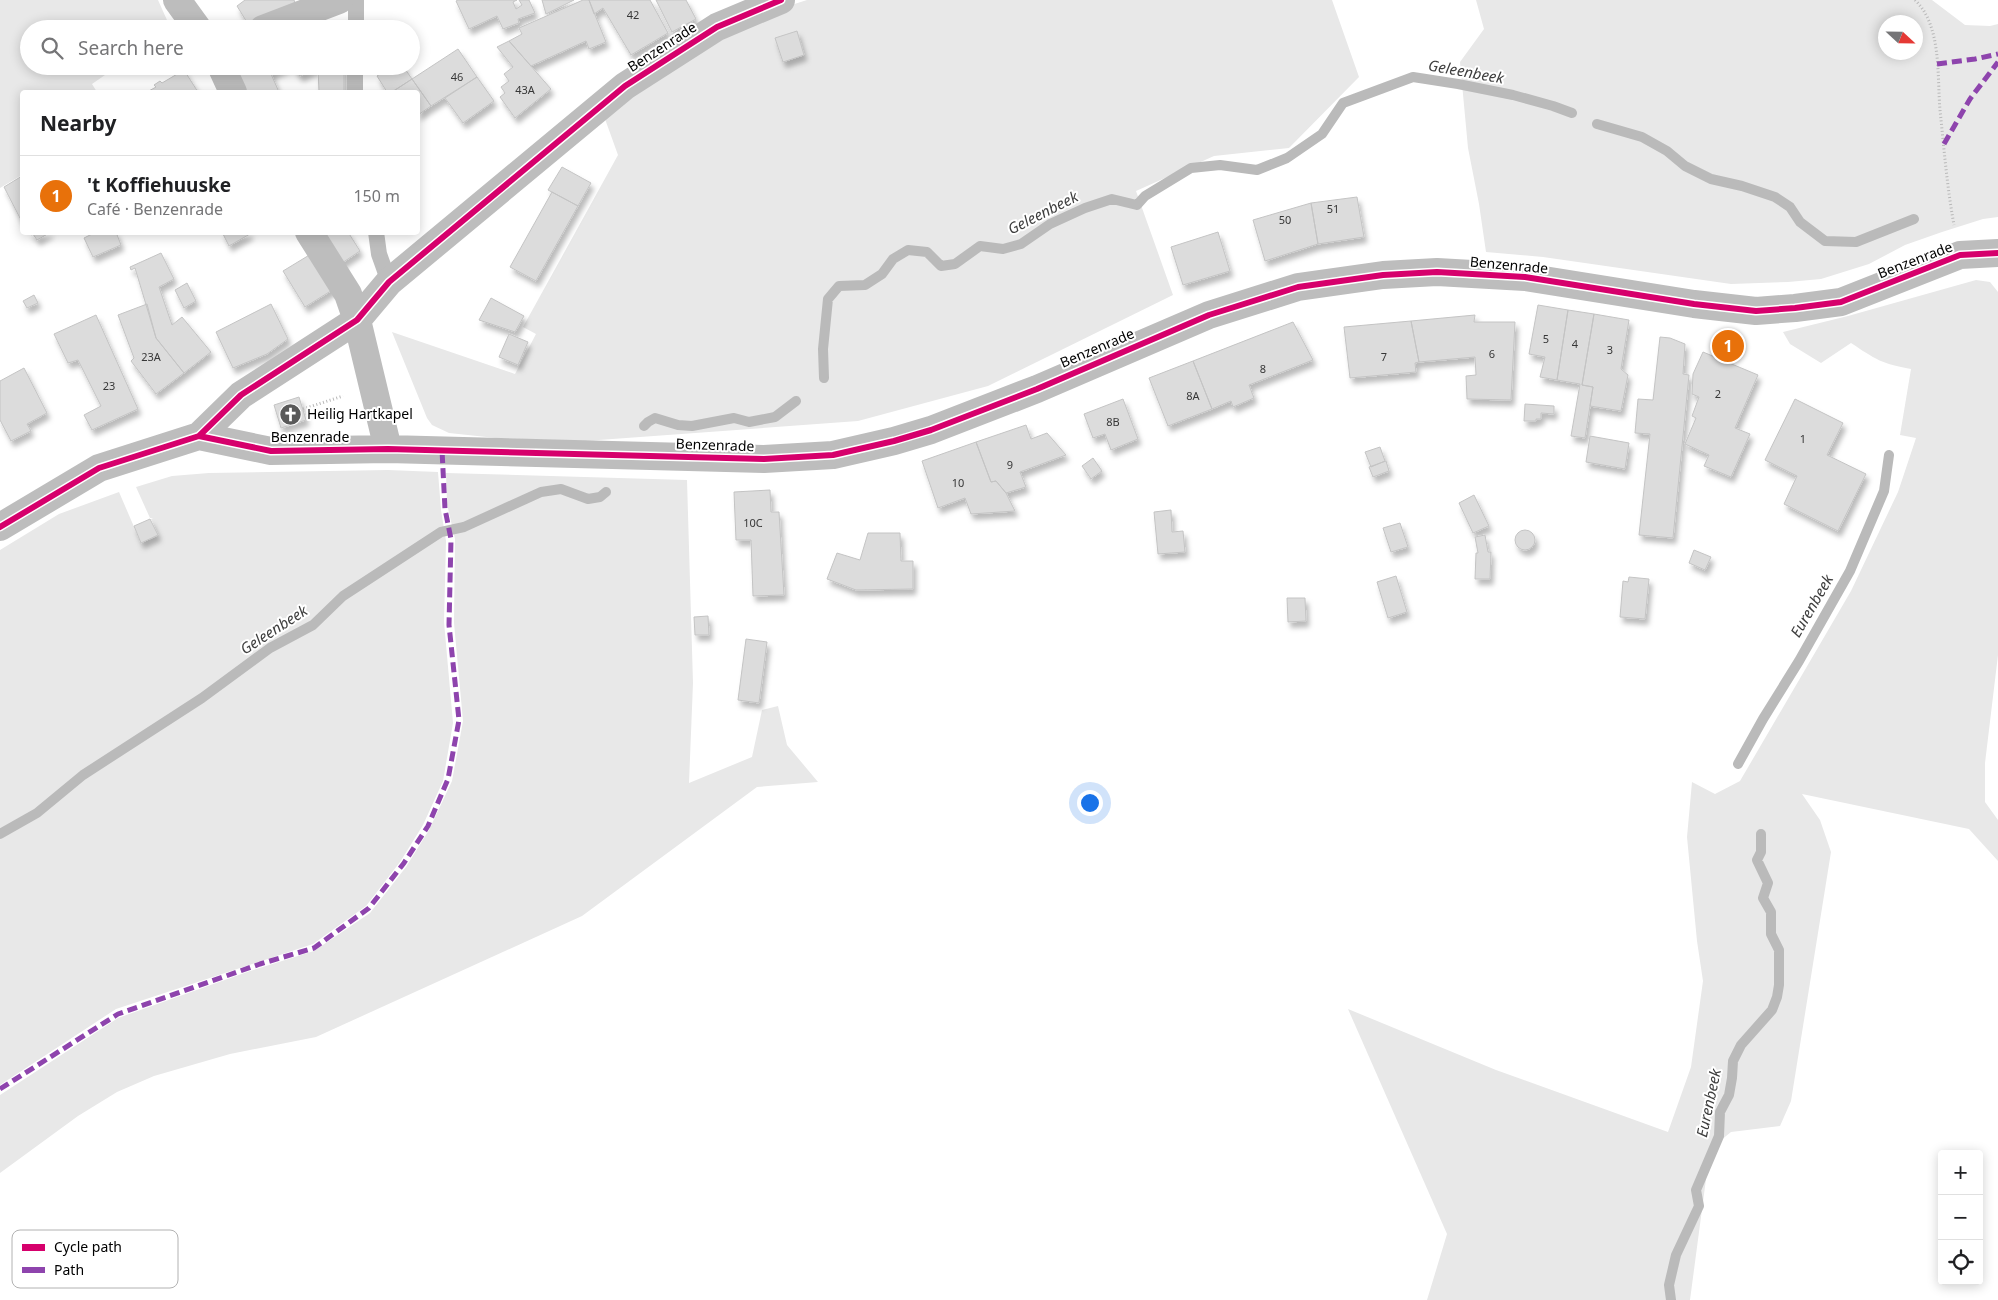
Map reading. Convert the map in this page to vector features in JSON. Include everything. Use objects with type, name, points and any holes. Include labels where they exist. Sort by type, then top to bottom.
[{"type":"street","points":[[177,0],[191,20]]},
{"type":"street","points":[[287,20],[339,0]]},
{"type":"street","name":"Benzenrade","points":[[0,527],[99,468],[199,436],[241,395],[357,320],[390,282],[625,86],[717,27],[781,0]]},
{"type":"street","points":[[225,75],[232,90]]},
{"type":"street","points":[[312,235],[348,294],[357,320],[388,448]]},
{"type":"street","name":"Benzenrade","points":[[199,436],[271,451],[388,448],[764,459],[833,455],[894,441],[931,430],[1036,389],[1209,315],[1298,287],[1383,274],[1457,274],[1525,277],[1694,304],[1756,311],[1841,302],[1960,255],[1998,253]]},
{"type":"lane","points":[[356,0],[356,20]]},
{"type":"lane","points":[[355,75],[355,90]]},
{"type":"lane","points":[[377,235],[380,254],[390,282]]},
{"type":"path","points":[[303,409],[372,388]]},
{"type":"shaded area","points":[[0,0],[158,0],[167,20],[20,20],[20,75],[105,75],[92,84],[96,90],[20,90],[20,176],[0,188]]},
{"type":"shaded area","points":[[807,0],[1332,0],[1359,77],[1289,148],[1214,156],[1136,191],[1173,295],[988,386],[858,421],[585,441],[496,438],[449,433],[432,425],[427,418],[392,332],[515,374],[536,334],[523,327],[618,155],[605,119],[652,82],[722,40],[782,8]]},
{"type":"shaded area","points":[[1476,0],[1932,0],[1965,25],[1990,26],[1998,24],[1998,217],[1983,219],[1942,232],[1905,245],[1869,264],[1821,279],[1788,282],[1731,284],[1543,257],[1486,252],[1468,148],[1460,62],[1484,29]]},
{"type":"shaded area","points":[[1976,280],[1990,282],[1998,292],[1998,655],[1985,763],[1985,802],[1998,820],[1998,861],[1969,829],[1802,794],[1820,820],[1831,852],[1791,1101],[1780,1126],[1731,1132],[1710,1149],[1690,1300],[1427,1300],[1447,1234],[1348,1009],[1496,1070],[1668,1132],[1691,1067],[1703,981],[1697,941],[1687,837],[1692,782],[1715,794],[1740,781],[1851,591],[1898,492],[1916,438],[1900,435],[1911,369],[1879,360],[1851,343],[1821,363],[1790,344],[1783,332]]},
{"type":"shaded area","points":[[388,470],[438,472],[446,541],[444,622],[453,723],[443,781],[423,825],[400,862],[366,906],[313,944],[116,1009],[0,1085],[0,550],[59,514],[119,492],[141,543],[158,535],[151,519],[153,518],[150,518],[136,487],[172,476],[209,473]]},
{"type":"shaded area","points":[[446,473],[687,480],[693,683],[689,783],[752,757],[762,710],[778,706],[787,745],[818,782],[757,787],[582,916],[316,1037],[230,1054],[154,1076],[117,1092],[78,1116],[0,1173],[0,1095],[118,1018],[250,971],[314,951],[370,913],[406,867],[429,830],[452,781],[463,721],[454,623],[455,539],[447,504]]},
{"type":"building","points":[[245,0],[294,0],[295,3],[257,20],[246,20],[237,6]]},
{"type":"building","points":[[517,0],[513,2],[516,9],[522,5],[519,0],[529,0],[535,13],[518,19],[519,23],[503,29],[497,16],[469,29],[456,1]]},
{"type":"building","points":[[542,0],[574,0],[546,14]]},
{"type":"building","points":[[583,0],[589,0],[606,42],[589,49],[586,41],[531,66],[509,41],[522,34],[519,28]]},
{"type":"building","points":[[589,0],[650,0],[668,33],[631,55],[603,8],[594,14]]},
{"type":"building","points":[[656,0],[686,0],[696,19],[672,32]]},
{"type":"building","points":[[797,31],[804,55],[783,62],[775,38]]},
{"type":"building","points":[[509,41],[551,89],[515,118],[500,97],[505,93],[501,87],[509,81],[504,74],[513,67],[497,47]]},
{"type":"building","points":[[458,49],[477,77],[431,106],[412,79]]},
{"type":"building","points":[[176,75],[187,75],[197,90],[151,90],[156,87],[154,85],[160,81],[162,83]]},
{"type":"building","points":[[230,75],[271,75],[278,90],[237,90]]},
{"type":"building","points":[[318,75],[344,75],[344,90],[319,90]]},
{"type":"building","points":[[409,75],[412,79],[395,90],[386,90],[377,76]]},
{"type":"building","points":[[477,77],[494,101],[463,123],[445,98]]},
{"type":"building","points":[[412,79],[420,90],[395,90]]},
{"type":"building","points":[[420,90],[431,106],[420,114]]},
{"type":"building","points":[[562,167],[591,183],[578,206],[548,190]]},
{"type":"building","points":[[20,177],[20,218],[4,187]]},
{"type":"building","points":[[552,192],[578,206],[536,281],[510,267]]},
{"type":"building","points":[[1357,197],[1364,237],[1318,244],[1311,203]]},
{"type":"building","points":[[1311,203],[1318,244],[1265,261],[1253,220]]},
{"type":"building","points":[[1218,232],[1230,271],[1183,285],[1171,247]]},
{"type":"building","points":[[34,235],[46,235],[37,240]]},
{"type":"building","points":[[90,235],[117,235],[121,245],[93,257],[84,238]]},
{"type":"building","points":[[224,235],[248,235],[229,246]]},
{"type":"building","points":[[320,235],[350,235],[360,251],[339,265]]},
{"type":"building","points":[[161,253],[174,279],[159,287],[172,325],[182,317],[211,352],[184,373],[156,338],[135,268],[131,270],[130,267]]},
{"type":"building","points":[[311,254],[334,289],[305,307],[283,271]]},
{"type":"building","points":[[187,283],[196,301],[184,308],[175,290]]},
{"type":"building","points":[[34,295],[38,303],[27,308],[23,301]]},
{"type":"building","points":[[491,298],[524,316],[515,332],[479,320]]},
{"type":"building","points":[[147,304],[156,338],[184,373],[156,394],[131,361],[134,358],[118,315]]},
{"type":"building","points":[[271,304],[288,339],[267,354],[233,368],[216,332]]},
{"type":"building","points":[[1538,305],[1568,310],[1557,380],[1540,377],[1545,357],[1529,354]]},
{"type":"building","points":[[1568,310],[1594,314],[1582,385],[1593,387],[1585,438],[1571,436],[1580,384],[1557,380]]},
{"type":"building","points":[[1594,314],[1629,320],[1621,369],[1628,375],[1621,411],[1590,406],[1593,387],[1582,385]]},
{"type":"building","points":[[96,315],[138,409],[92,430],[84,415],[101,406],[78,360],[68,363],[54,334]]},
{"type":"building","points":[[1475,315],[1474,322],[1515,322],[1511,400],[1467,399],[1466,376],[1476,375],[1475,357],[1419,362],[1411,321]]},
{"type":"building","points":[[1411,321],[1419,362],[1415,363],[1416,372],[1350,378],[1344,327]]},
{"type":"building","points":[[1293,322],[1313,360],[1249,385],[1254,398],[1233,407],[1231,401],[1212,409],[1193,361]]},
{"type":"building","points":[[509,334],[528,342],[518,365],[499,357]]},
{"type":"building","points":[[1660,337],[1670,338],[1685,344],[1683,374],[1689,375],[1673,538],[1639,535],[1650,434],[1635,433],[1638,399],[1653,400]]},
{"type":"building","points":[[1703,352],[1758,375],[1735,428],[1750,434],[1731,477],[1704,466],[1709,455],[1685,444],[1696,418],[1692,416],[1699,397],[1692,394],[1693,374]]},
{"type":"building","points":[[1193,361],[1212,409],[1168,426],[1149,378]]},
{"type":"building","points":[[24,368],[47,413],[27,424],[31,431],[11,441],[0,420],[0,381]]},
{"type":"building","name":"Heilig Hartkapel","points":[[299,397],[306,420],[281,428],[274,405]]},
{"type":"building","points":[[1123,399],[1138,439],[1111,450],[1105,434],[1093,438],[1084,414]]},
{"type":"building","points":[[1795,399],[1843,423],[1827,455],[1866,474],[1838,531],[1784,504],[1797,476],[1765,460]]},
{"type":"building","points":[[1525,404],[1554,406],[1554,414],[1541,413],[1541,419],[1524,421]]},
{"type":"building","points":[[1026,425],[1031,439],[1047,433],[1066,455],[1020,472],[1026,487],[1006,493],[996,481],[991,482],[976,442]]},
{"type":"building","points":[[1590,436],[1629,443],[1625,469],[1586,462]]},
{"type":"building","points":[[976,442],[991,482],[996,481],[1006,493],[1015,511],[971,514],[965,498],[938,508],[922,461]]},
{"type":"building","points":[[1380,447],[1385,461],[1371,467],[1365,452]]},
{"type":"building","points":[[1093,458],[1102,471],[1091,479],[1082,466]]},
{"type":"building","points":[[1386,461],[1389,471],[1373,477],[1369,467]]},
{"type":"building","points":[[770,490],[771,512],[779,512],[784,595],[753,596],[751,540],[736,540],[734,492]]},
{"type":"building","points":[[1474,495],[1489,526],[1473,533],[1459,503]]},
{"type":"building","points":[[1171,510],[1172,532],[1183,531],[1185,552],[1158,554],[1154,512]]},
{"type":"building","points":[[150,519],[158,535],[141,543],[134,526]]},
{"type":"building","points":[[1400,523],[1408,547],[1391,552],[1383,528]]},
{"type":"building","points":[[1525,530],[1532,533],[1535,540],[1532,547],[1525,550],[1518,547],[1515,540],[1518,533]]},
{"type":"building","points":[[868,533],[900,533],[901,561],[913,561],[913,589],[856,590],[827,579],[837,553],[860,560]]},
{"type":"building","points":[[1485,535],[1488,552],[1491,552],[1490,579],[1475,579],[1476,553],[1478,553],[1475,537]]},
{"type":"building","points":[[1694,550],[1711,557],[1705,570],[1689,563]]},
{"type":"building","points":[[1396,576],[1407,612],[1388,618],[1377,582]]},
{"type":"building","points":[[1629,577],[1649,579],[1645,619],[1620,617],[1623,581],[1628,582]]},
{"type":"building","points":[[1287,598],[1305,598],[1306,621],[1288,622]]},
{"type":"building","points":[[708,616],[709,635],[695,635],[694,617]]},
{"type":"building","points":[[746,639],[767,642],[759,703],[738,700]]},
{"type":"waterway","name":"Geleenbeek","points":[[824,378],[823,349],[828,299],[839,286],[865,285],[882,274],[893,259],[908,250],[927,252],[941,266],[955,264],[980,246],[1003,249],[1021,244],[1050,224],[1085,208],[1112,199],[1137,205],[1145,196],[1191,168],[1220,165],[1257,170],[1287,158],[1322,134],[1343,103],[1413,77],[1513,95],[1572,113]]},
{"type":"waterway","name":"Geleenbeek","points":[[1597,124],[1642,137],[1667,151],[1685,166],[1711,179],[1742,186],[1775,197],[1790,207],[1800,222],[1825,241],[1856,242],[1914,219]]},
{"type":"waterway","name":"Geleenbeek","points":[[644,426],[655,418],[678,425],[692,426],[734,418],[749,422],[775,417],[796,401]]},
{"type":"waterway","name":"Eurenbeek","points":[[1738,764],[1850,571],[1884,491],[1889,455]]},
{"type":"waterway","name":"Geleenbeek","points":[[0,834],[37,813],[83,775],[202,698],[270,648],[313,625],[343,596],[441,532],[464,527],[541,492],[561,489],[588,499],[600,497],[606,492]]},
{"type":"waterway","name":"Eurenbeek","points":[[1671,1300],[1669,1285],[1676,1255],[1699,1206],[1696,1190],[1719,1136],[1720,1112],[1729,1095],[1733,1061],[1741,1045],[1772,1010],[1777,997],[1779,950],[1771,934],[1771,912],[1763,898],[1768,883],[1757,860],[1761,852],[1761,834]]},
{"type":"marked path","points":[[1937,64],[1998,54]]},
{"type":"marked path","points":[[1944,144],[1970,99],[1998,62]]},
{"type":"marked path","points":[[0,1089],[118,1014],[260,964],[314,948],[369,908],[404,863],[428,826],[448,779],[459,720],[449,625],[451,539],[445,509],[442,450]]},
{"type":"cycle path","points":[[0,527],[99,468],[199,436],[241,395],[357,320],[389,282],[625,86],[717,27],[781,0]]},
{"type":"cycle path","points":[[199,436],[271,451],[388,449],[764,459],[833,455],[894,441],[931,430],[1037,389],[1209,315],[1298,287],[1383,275],[1437,272],[1525,277],[1694,304],[1756,311],[1841,302],[1960,255],[1998,253]]},
{"type":"place","name":"'t Koffiehuuske","points":[[1728,346]]},
{"type":"place","name":"Heilig Hartkapel","points":[[291,414]]}]
